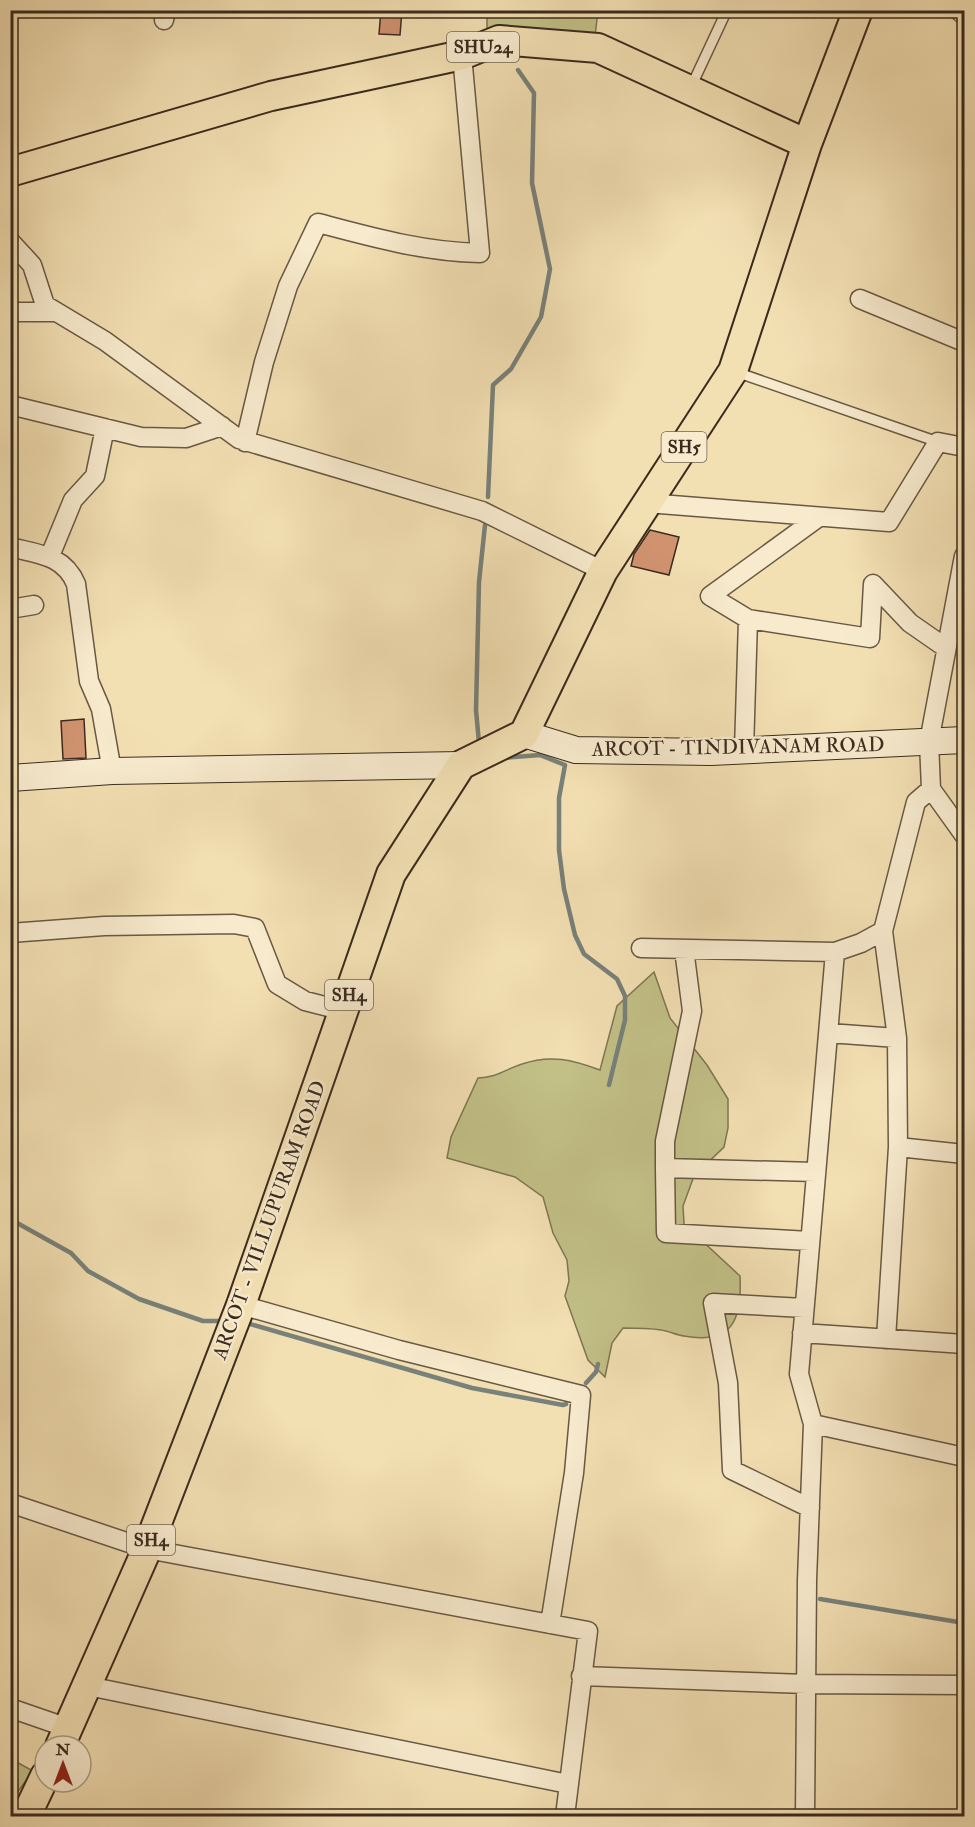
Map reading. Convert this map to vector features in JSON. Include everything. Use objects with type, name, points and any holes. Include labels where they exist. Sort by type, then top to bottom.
[{"type":"main road","points":[[807,144],[858,10]]},
{"type":"main road","name":"SHU24","points":[[10,172],[271,96],[462,55],[500,40],[597,48],[807,144]]},
{"type":"main road","name":"SH5","points":[[524,734],[603,571],[733,370],[807,144]]},
{"type":"main road","points":[[10,778],[112,771],[461,765],[524,734]]},
{"type":"main road","name":"ARCOT - TINDIVANAM ROAD","points":[[524,734],[576,750],[744,750],[964,740]]},
{"type":"main road","name":"ARCOT - VILLUPURAM ROAD","points":[[65,1734],[147,1549],[236,1318],[391,874],[461,765]]},
{"type":"main road","points":[[26,1816],[36,1794]]},
{"type":"street","points":[[958,10],[964,15]]},
{"type":"street","points":[[245,442],[264,362],[288,286],[318,223],[386,241],[450,253],[480,254],[462,55]]},
{"type":"street","points":[[10,241],[32,265],[45,305],[105,341],[245,442],[429,494],[482,512],[603,571]]},
{"type":"street","points":[[860,299],[964,342]]},
{"type":"street","points":[[10,312],[56,312]]},
{"type":"street","points":[[10,405],[141,437],[186,438],[222,426]]},
{"type":"street","points":[[50,556],[73,500],[95,476],[105,428]]},
{"type":"street","points":[[647,503],[889,522],[938,442],[964,447]]},
{"type":"street","points":[[819,516],[710,596],[748,619],[870,638],[873,584],[910,623],[946,648]]},
{"type":"street","points":[[10,548],[50,556],[70,570],[76,584],[89,681],[100,709],[112,771]]},
{"type":"street","points":[[964,556],[929,741],[931,789],[964,835]]},
{"type":"street","points":[[10,609],[34,605]]},
{"type":"street","points":[[744,750],[748,619]]},
{"type":"street","points":[[886,1339],[898,1147],[897,1038],[883,931],[916,802],[931,789]]},
{"type":"street","points":[[10,933],[104,926],[234,924],[255,928],[277,984],[305,1001],[344,1011]]},
{"type":"street","points":[[641,948],[835,952],[861,943],[883,931]]},
{"type":"street","points":[[684,949],[692,1011],[665,1141],[666,1233],[809,1241]]},
{"type":"street","points":[[805,1816],[813,1424],[798,1374],[835,952]]},
{"type":"street","points":[[829,1033],[897,1038]]},
{"type":"street","points":[[898,1147],[964,1154]]},
{"type":"street","points":[[665,1168],[815,1172]]},
{"type":"street","points":[[804,1308],[713,1303],[728,1383],[732,1470],[810,1508]]},
{"type":"street","points":[[236,1318],[399,1350],[581,1395],[574,1473],[550,1624]]},
{"type":"street","points":[[802,1333],[964,1344]]},
{"type":"street","points":[[813,1424],[964,1457]]},
{"type":"street","points":[[10,1503],[147,1549],[588,1631],[565,1816]]},
{"type":"street","points":[[581,1676],[806,1684],[964,1684]]},
{"type":"street","points":[[88,1686],[568,1784]]},
{"type":"street","points":[[10,1708],[58,1734]]},
{"type":"lane","points":[[688,91],[727,10]]},
{"type":"lane","points":[[733,370],[938,442]]},
{"type":"shaded area","points":[[487,11],[598,11],[595,36],[487,35]]},
{"type":"shaded area","points":[[654,972],[670,1018],[707,1065],[728,1099],[728,1128],[724,1147],[694,1176],[683,1206],[684,1224],[740,1276],[739,1304],[732,1325],[724,1332],[714,1336],[701,1338],[656,1329],[623,1328],[612,1343],[605,1377],[588,1360],[565,1296],[569,1281],[567,1260],[553,1233],[543,1197],[515,1177],[447,1158],[451,1137],[478,1078],[490,1077],[522,1064],[543,1059],[571,1061],[600,1070],[617,1006]]},
{"type":"shaded area","points":[[11,1759],[33,1771],[11,1801]]},
{"type":"building","points":[[381,10],[402,10],[400,35],[379,34]]},
{"type":"building","points":[[650,530],[679,537],[669,575],[631,566],[634,554]]},
{"type":"building","points":[[84,719],[86,758],[63,759],[61,721]]},
{"type":"waterway","points":[[481,15],[482,10]]},
{"type":"waterway","points":[[488,497],[493,385],[511,369],[541,317],[550,269],[532,183],[534,93],[518,70]]},
{"type":"waterway","points":[[479,743],[476,710],[479,582],[485,525]]},
{"type":"waterway","points":[[503,758],[540,755],[565,765],[559,798],[559,850],[564,889],[575,935],[584,954],[617,979],[625,996],[625,1020],[609,1085]]},
{"type":"waterway","points":[[10,1219],[71,1253],[88,1271],[139,1299],[203,1321],[223,1321]]},
{"type":"waterway","points":[[243,1322],[472,1388],[566,1404]]},
{"type":"waterway","points":[[586,1383],[596,1372],[598,1364]]},
{"type":"waterway","points":[[820,1599],[964,1623]]}]
